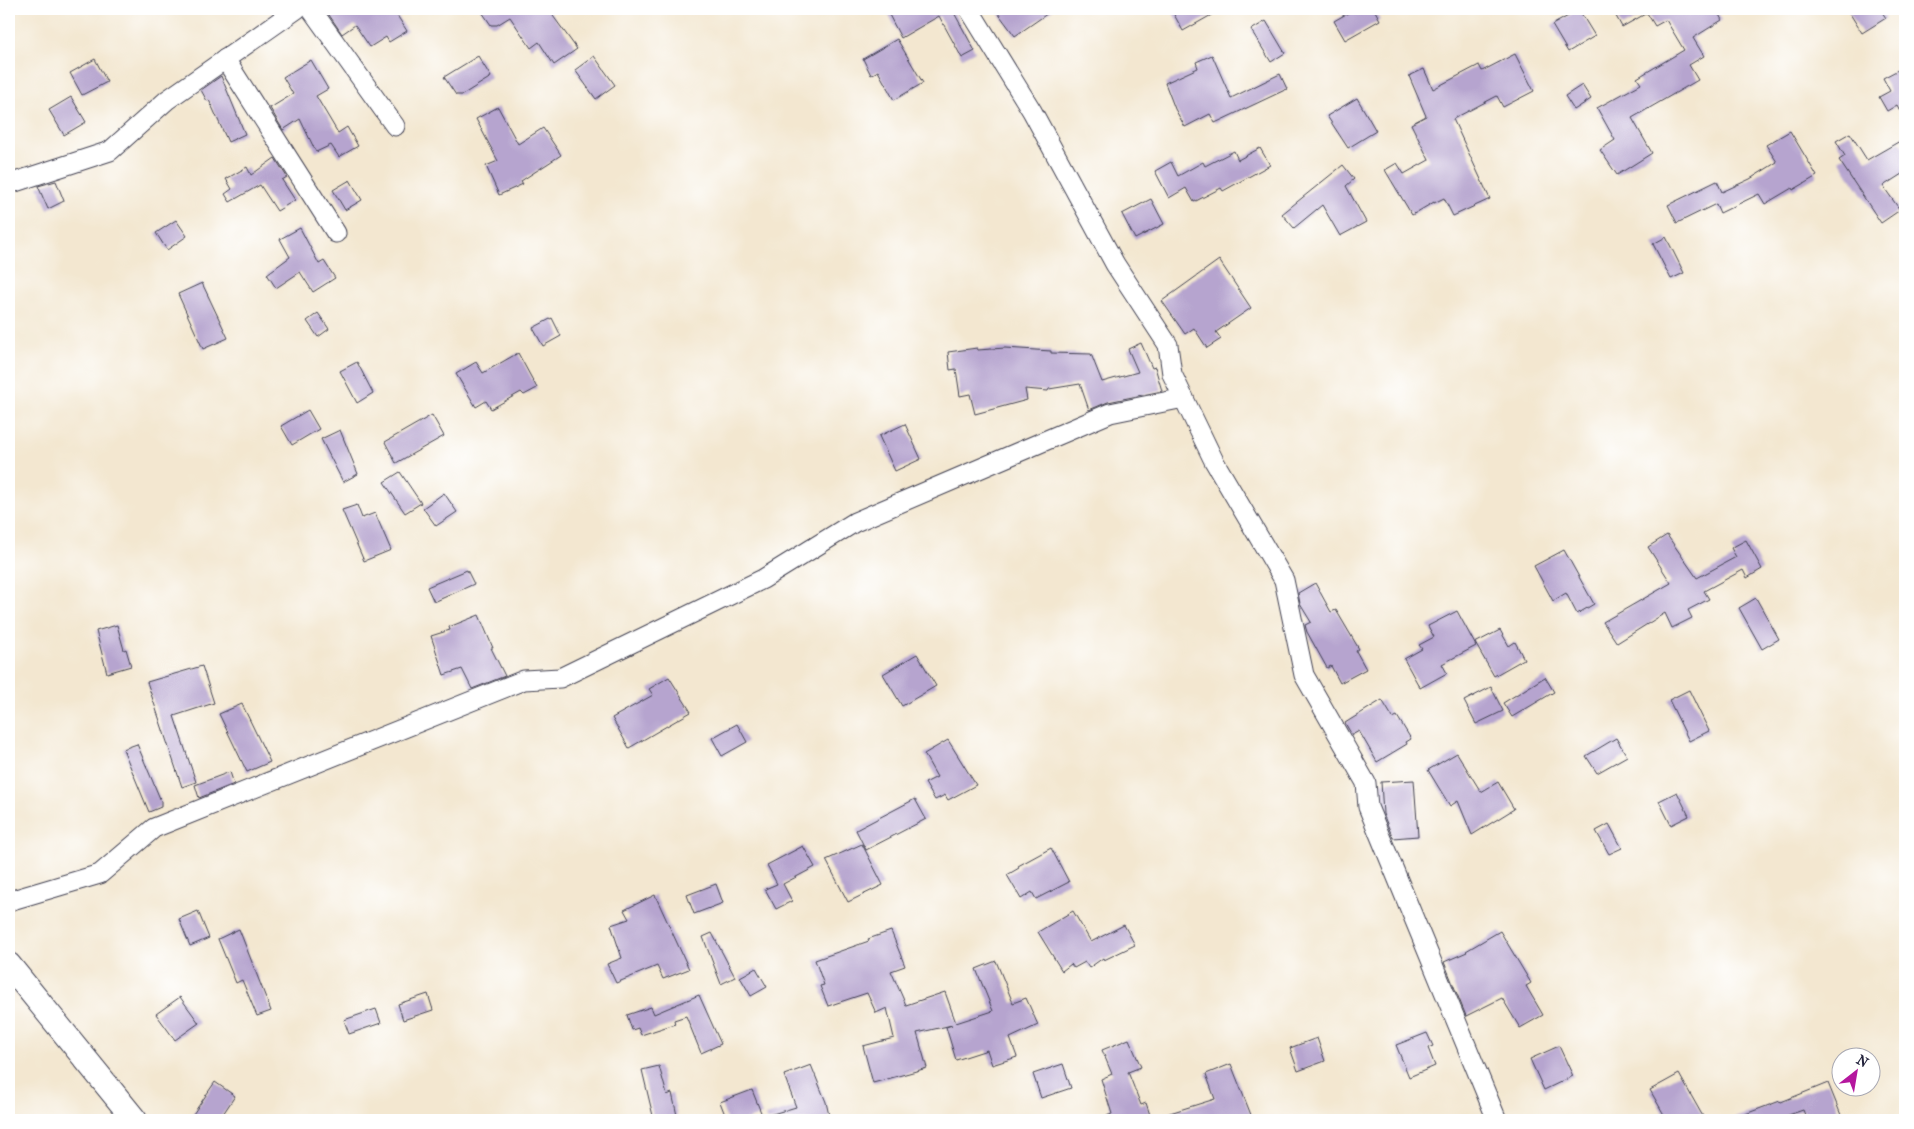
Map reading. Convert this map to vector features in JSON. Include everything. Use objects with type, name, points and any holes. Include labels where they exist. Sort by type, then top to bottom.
[{"type":"street","points":[[9,184],[110,151],[166,100],[297,9]]},
{"type":"street","points":[[310,9],[395,126]]},
{"type":"street","points":[[969,9],[1032,111],[1115,264],[1168,345],[1172,374],[1214,461],[1284,580],[1304,675],[1366,783],[1368,807],[1497,1120]]},
{"type":"street","points":[[226,60],[336,233]]},
{"type":"street","points":[[9,901],[100,874],[154,828],[524,680],[560,678],[763,579],[855,522],[1004,458],[1110,413],[1184,398]]},
{"type":"street","points":[[9,965],[136,1120]]},
{"type":"building","points":[[325,9],[393,9],[407,31],[389,42],[386,37],[370,47],[355,25],[342,34]]},
{"type":"building","points":[[480,9],[548,9],[577,49],[554,65],[539,42],[531,48],[510,17],[497,25],[491,25]]},
{"type":"building","points":[[886,9],[952,9],[975,51],[962,58],[939,16],[901,38]]},
{"type":"building","points":[[995,9],[1054,9],[1015,36]]},
{"type":"building","points":[[1171,9],[1222,9],[1183,31]]},
{"type":"building","points":[[1355,9],[1374,9],[1380,20],[1345,40],[1334,21]]},
{"type":"building","points":[[1612,9],[1716,9],[1722,20],[1693,38],[1704,56],[1689,65],[1698,80],[1632,118],[1652,153],[1617,175],[1600,150],[1615,140],[1597,108],[1641,84],[1637,78],[1684,50],[1666,20],[1655,26],[1647,13],[1622,27]]},
{"type":"building","points":[[1847,9],[1880,9],[1886,18],[1862,33]]},
{"type":"building","points":[[1579,10],[1595,36],[1568,52],[1552,25]]},
{"type":"building","points":[[1266,21],[1285,53],[1271,62],[1251,30]]},
{"type":"building","points":[[897,39],[923,83],[894,100],[878,71],[871,75],[863,59]]},
{"type":"building","points":[[1515,54],[1534,91],[1503,107],[1497,96],[1453,119],[1490,199],[1453,216],[1444,198],[1412,215],[1385,170],[1397,163],[1404,174],[1429,160],[1411,124],[1426,116],[1409,76],[1424,69],[1433,89],[1479,65],[1482,71]]},
{"type":"building","points":[[1212,55],[1231,98],[1280,74],[1287,89],[1215,123],[1210,114],[1185,127],[1175,109],[1165,83],[1198,68],[1196,62]]},
{"type":"building","points":[[478,56],[491,77],[462,95],[456,95],[444,77]]},
{"type":"building","points":[[594,56],[615,85],[596,99],[575,70]]},
{"type":"building","points":[[95,59],[107,82],[82,95],[70,73]]},
{"type":"building","points":[[311,60],[328,89],[316,96],[338,133],[347,127],[358,146],[339,157],[331,145],[316,152],[300,119],[283,130],[270,108],[293,94],[283,77]]},
{"type":"building","points":[[1898,70],[1905,83],[1905,120],[1897,105],[1887,111],[1879,97],[1890,91],[1883,78]]},
{"type":"building","points":[[221,76],[245,134],[228,142],[209,100],[207,101],[201,90]]},
{"type":"building","points":[[1582,85],[1591,99],[1574,110],[1565,96]]},
{"type":"building","points":[[71,97],[86,122],[64,135],[49,110]]},
{"type":"building","points":[[1357,98],[1376,131],[1348,148],[1327,116]]},
{"type":"building","points":[[498,107],[518,144],[543,128],[561,155],[521,181],[523,184],[499,195],[486,166],[498,161],[476,119]]},
{"type":"building","points":[[1790,131],[1817,176],[1765,204],[1759,194],[1720,213],[1716,204],[1677,223],[1668,205],[1717,181],[1722,192],[1750,179],[1777,162],[1766,145]]},
{"type":"building","points":[[1850,133],[1867,160],[1900,141],[1905,149],[1905,172],[1883,186],[1900,210],[1881,223],[1839,160],[1845,156],[1836,141]]},
{"type":"building","points":[[1260,148],[1270,165],[1223,191],[1221,188],[1194,202],[1186,188],[1169,198],[1155,171],[1171,162],[1178,176],[1203,162],[1205,166],[1234,151],[1238,160]]},
{"type":"building","points":[[275,158],[287,177],[282,180],[295,200],[277,211],[260,185],[230,202],[225,194],[232,189],[226,179],[247,167],[251,175]]},
{"type":"building","points":[[1343,165],[1354,179],[1346,186],[1366,222],[1340,236],[1322,205],[1294,228],[1282,214]]},
{"type":"building","points":[[350,180],[362,200],[345,210],[333,190]]},
{"type":"building","points":[[56,181],[64,201],[48,209],[38,186]]},
{"type":"building","points":[[1151,199],[1164,224],[1135,239],[1122,214]]},
{"type":"building","points":[[176,220],[187,236],[167,250],[156,233]]},
{"type":"building","points":[[300,228],[319,264],[324,261],[335,278],[313,292],[300,272],[276,288],[267,274],[290,257],[280,239]]},
{"type":"building","points":[[1666,237],[1684,273],[1671,279],[1653,244]]},
{"type":"building","points":[[1219,260],[1251,308],[1216,332],[1221,339],[1207,348],[1194,328],[1185,334],[1162,301]]},
{"type":"building","points":[[202,283],[228,338],[203,349],[178,294]]},
{"type":"building","points":[[318,313],[329,329],[318,337],[307,321]]},
{"type":"building","points":[[552,318],[561,336],[543,346],[533,328]]},
{"type":"building","points":[[1141,343],[1152,368],[1155,367],[1162,391],[1108,402],[1089,410],[1080,384],[1049,389],[1048,391],[1025,389],[1027,400],[975,414],[970,394],[960,396],[956,369],[950,370],[948,352],[977,348],[978,350],[1005,348],[1051,351],[1051,353],[1091,354],[1102,382],[1138,372],[1128,349]]},
{"type":"building","points":[[518,353],[537,388],[524,395],[521,392],[491,409],[486,401],[476,407],[456,374],[476,362],[483,373]]},
{"type":"building","points":[[357,362],[373,393],[357,403],[340,371]]},
{"type":"building","points":[[308,410],[319,429],[292,445],[281,426]]},
{"type":"building","points":[[432,415],[444,436],[396,463],[385,442]]},
{"type":"building","points":[[905,424],[921,459],[895,471],[879,436]]},
{"type":"building","points":[[340,430],[358,474],[343,482],[321,439]]},
{"type":"building","points":[[400,472],[421,503],[405,513],[384,482]]},
{"type":"building","points":[[444,493],[457,512],[436,526],[423,508]]},
{"type":"building","points":[[357,505],[362,518],[375,513],[391,550],[364,561],[342,510]]},
{"type":"building","points":[[1667,535],[1697,578],[1736,557],[1731,548],[1746,540],[1762,569],[1747,578],[1743,570],[1704,591],[1709,599],[1688,610],[1692,618],[1672,628],[1665,613],[1617,643],[1603,622],[1671,583],[1648,547]]},
{"type":"building","points":[[1564,550],[1594,604],[1577,614],[1566,593],[1553,601],[1534,566]]},
{"type":"building","points":[[467,570],[474,584],[434,602],[427,587]]},
{"type":"building","points":[[1315,583],[1331,612],[1336,610],[1359,649],[1356,651],[1366,669],[1340,683],[1331,666],[1327,668],[1305,625],[1311,622],[1300,604],[1298,593]]},
{"type":"building","points":[[1756,598],[1779,639],[1762,649],[1739,608]]},
{"type":"building","points":[[1457,611],[1476,646],[1442,664],[1447,673],[1420,688],[1404,659],[1422,649],[1419,645],[1434,637],[1428,626]]},
{"type":"building","points":[[479,615],[493,648],[491,648],[505,676],[472,689],[462,669],[444,675],[431,636],[450,630],[449,627]]},
{"type":"building","points":[[117,625],[131,666],[107,673],[96,631]]},
{"type":"building","points":[[1500,630],[1509,646],[1515,642],[1524,659],[1494,676],[1475,643]]},
{"type":"building","points":[[917,654],[936,686],[902,706],[883,674]]},
{"type":"building","points":[[202,666],[214,703],[174,716],[196,782],[182,787],[147,682]]},
{"type":"building","points":[[669,677],[691,712],[629,748],[612,718],[653,695],[649,689]]},
{"type":"building","points":[[1545,677],[1554,692],[1512,717],[1503,703]]},
{"type":"building","points":[[1491,687],[1503,711],[1476,724],[1464,701]]},
{"type":"building","points":[[1689,690],[1709,731],[1689,741],[1669,700]]},
{"type":"building","points":[[1382,700],[1393,718],[1397,716],[1411,739],[1406,742],[1407,744],[1377,762],[1359,731],[1352,735],[1345,723]]},
{"type":"building","points":[[242,704],[270,762],[247,772],[219,714]]},
{"type":"building","points":[[737,724],[747,742],[722,756],[712,738]]},
{"type":"building","points":[[1616,738],[1627,756],[1597,773],[1586,756]]},
{"type":"building","points":[[948,740],[976,785],[948,800],[945,795],[935,800],[925,783],[937,777],[924,754]]},
{"type":"building","points":[[137,744],[161,801],[161,807],[149,812],[123,749]]},
{"type":"building","points":[[1457,753],[1481,792],[1498,782],[1514,809],[1472,835],[1458,801],[1450,806],[1428,770]]},
{"type":"building","points":[[230,772],[234,784],[199,798],[195,785]]},
{"type":"building","points":[[1414,780],[1418,836],[1393,838],[1383,814],[1381,782]]},
{"type":"building","points":[[1677,792],[1689,816],[1671,825],[1659,801]]},
{"type":"building","points":[[915,799],[926,819],[866,850],[856,830]]},
{"type":"building","points":[[1609,824],[1622,848],[1609,854],[1596,831]]},
{"type":"building","points":[[862,844],[883,885],[848,902],[826,860]]},
{"type":"building","points":[[803,846],[815,867],[783,884],[792,901],[776,909],[765,889],[777,884],[767,865]]},
{"type":"building","points":[[1051,848],[1069,882],[1036,899],[1032,892],[1021,899],[1007,875],[1019,868],[1018,866]]},
{"type":"building","points":[[716,884],[723,903],[694,914],[687,895]]},
{"type":"building","points":[[655,895],[689,969],[663,979],[657,966],[616,983],[607,964],[622,958],[611,925],[629,919],[624,910]]},
{"type":"building","points":[[198,911],[209,938],[190,946],[179,919]]},
{"type":"building","points":[[1073,911],[1091,942],[1124,925],[1135,945],[1104,960],[1103,958],[1089,968],[1085,962],[1074,968],[1071,964],[1062,971],[1038,932]]},
{"type":"building","points":[[239,929],[271,1011],[257,1016],[242,980],[236,983],[218,939]]},
{"type":"building","points":[[891,931],[905,966],[891,971],[906,1005],[945,992],[956,1023],[993,1011],[976,969],[996,961],[1013,1003],[1026,998],[1038,1025],[1010,1038],[1017,1057],[992,1065],[987,1050],[956,1060],[946,1027],[952,1025],[917,1033],[927,1068],[873,1083],[863,1046],[894,1038],[887,1008],[876,1013],[867,993],[828,1006],[820,986],[824,985],[815,960]]},
{"type":"building","points":[[1500,931],[1531,983],[1526,986],[1543,1015],[1520,1028],[1502,998],[1466,1016],[1444,962],[1467,952]]},
{"type":"building","points":[[712,933],[735,977],[721,984],[703,937]]},
{"type":"building","points":[[756,968],[767,987],[751,996],[740,977]]},
{"type":"building","points":[[428,994],[433,1010],[403,1020],[398,1004]]},
{"type":"building","points":[[699,995],[721,1044],[701,1053],[686,1016],[674,1020],[675,1024],[641,1035],[638,1028],[632,1030],[627,1015],[651,1007],[654,1014]]},
{"type":"building","points":[[180,997],[199,1023],[175,1040],[156,1014]]},
{"type":"building","points":[[376,1009],[381,1023],[349,1034],[344,1020]]},
{"type":"building","points":[[1427,1033],[1433,1046],[1428,1048],[1435,1066],[1409,1077],[1396,1045]]},
{"type":"building","points":[[1317,1038],[1325,1061],[1298,1071],[1290,1048]]},
{"type":"building","points":[[1129,1039],[1141,1067],[1128,1072],[1141,1105],[1146,1103],[1151,1118],[1148,1120],[1103,1120],[1103,1117],[1112,1114],[1101,1079],[1112,1074],[1102,1050]]},
{"type":"building","points":[[1559,1046],[1573,1076],[1544,1090],[1530,1059]]},
{"type":"building","points":[[1063,1064],[1071,1088],[1041,1098],[1033,1074]]},
{"type":"building","points":[[1231,1064],[1253,1120],[1157,1120],[1157,1117],[1215,1099],[1206,1074]]},
{"type":"building","points":[[811,1065],[826,1102],[830,1120],[767,1120],[766,1116],[796,1107],[784,1075]]},
{"type":"building","points":[[659,1066],[667,1095],[672,1093],[678,1120],[654,1120],[642,1070]]},
{"type":"building","points":[[1679,1074],[1705,1120],[1667,1120],[1650,1090]]},
{"type":"building","points":[[215,1082],[235,1096],[219,1120],[189,1120]]},
{"type":"building","points":[[1828,1083],[1843,1120],[1807,1120],[1803,1110],[1774,1120],[1732,1120]]},
{"type":"building","points":[[752,1090],[762,1115],[748,1120],[727,1120],[720,1102]]}]
